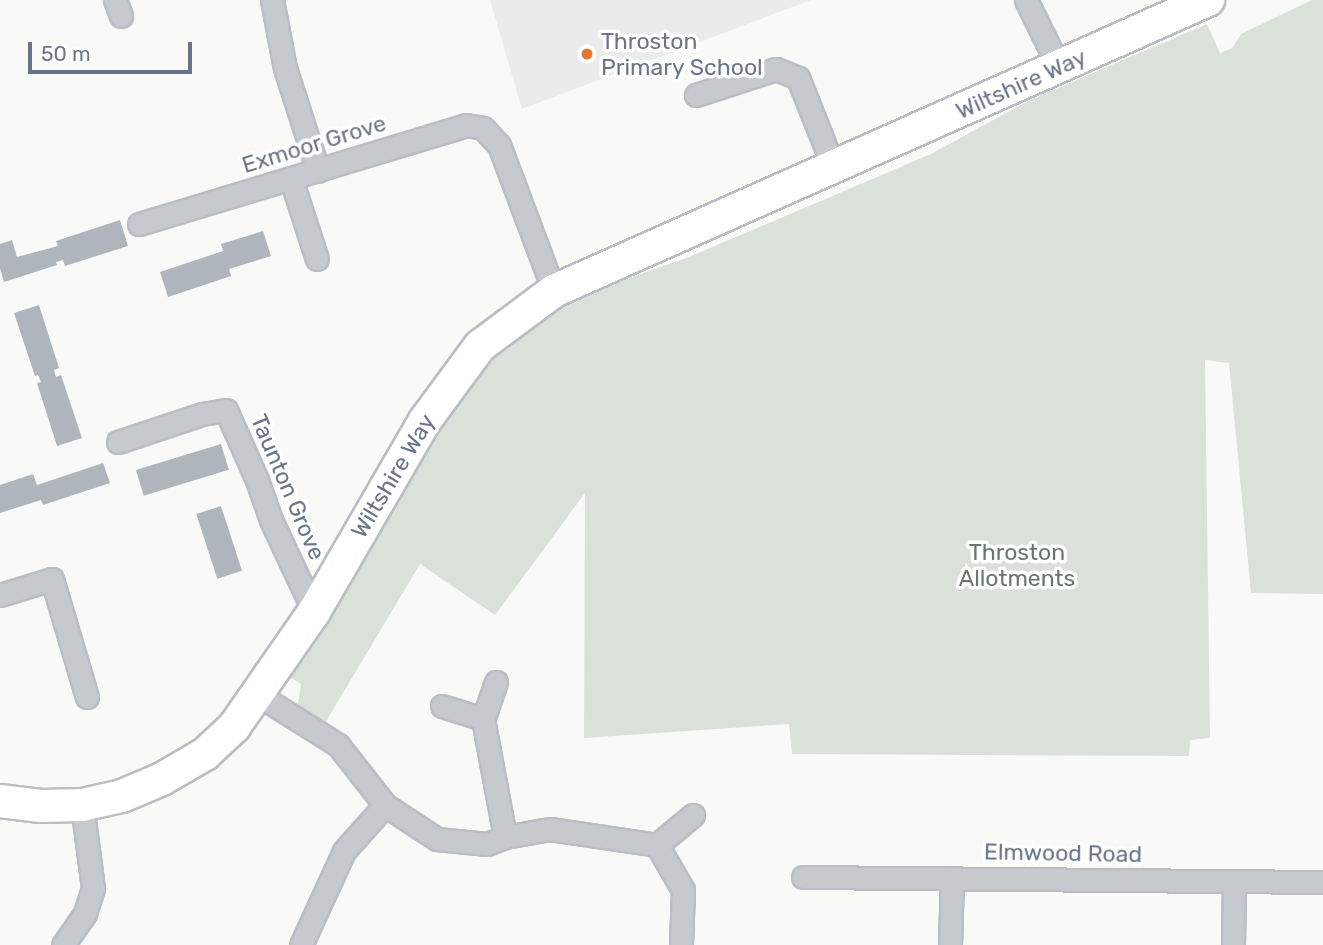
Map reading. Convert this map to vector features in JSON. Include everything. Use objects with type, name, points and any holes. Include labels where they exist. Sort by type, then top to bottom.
[{"type":"street","points":[[272,0],[285,68],[318,171]]},
{"type":"street","points":[[1026,0],[1059,67]]},
{"type":"street","name":"Wiltshire Way","points":[[0,801],[41,806],[82,805],[122,796],[162,779],[205,754],[234,727],[314,612],[418,430],[480,346],[554,291],[1059,67],[1162,9],[1208,0]]},
{"type":"street","points":[[696,95],[776,69],[798,78],[834,169]]},
{"type":"street","name":"Exmoor Grove","points":[[139,224],[466,125],[483,128],[499,145],[554,291]]},
{"type":"street","points":[[291,179],[317,259]]},
{"type":"street","name":"Taunton Grove","points":[[118,442],[202,414],[226,410],[257,480],[271,520],[314,612]]},
{"type":"street","points":[[0,595],[52,579],[86,697]]},
{"type":"street","points":[[496,682],[483,719],[505,837]]},
{"type":"street","points":[[257,694],[338,745],[385,805],[437,839],[486,844],[505,837],[550,828],[657,845],[693,816]]},
{"type":"street","points":[[442,706],[483,719]]},
{"type":"street","points":[[63,945],[85,913],[93,888],[82,805]]},
{"type":"street","points":[[301,945],[344,851],[385,805]]},
{"type":"street","points":[[657,845],[682,890],[681,945]]},
{"type":"street","name":"Elmwood Road","points":[[803,877],[1323,882]]},
{"type":"street","points":[[950,945],[952,878]]},
{"type":"street","points":[[1233,945],[1234,881]]},
{"type":"shaded area","name":"Throston Primary School","points":[[490,0],[811,0],[522,109]]},
{"type":"green space","name":"Throston Allotments","points":[[1312,0],[1323,0],[1323,594],[1251,593],[1229,363],[1205,360],[1210,738],[1190,740],[1189,756],[792,754],[789,724],[584,738],[585,493],[495,615],[420,564],[325,723],[298,704],[301,684],[288,676],[443,411],[500,348],[572,298],[689,257],[931,154],[1030,100],[1207,24],[1220,53],[1232,48],[1241,34]]},
{"type":"building","points":[[120,220],[128,246],[65,266],[63,260],[56,262],[57,265],[4,282],[0,268],[0,244],[12,240],[17,257],[58,246],[56,241]]},
{"type":"building","points":[[263,231],[271,256],[229,269],[231,276],[168,297],[160,272],[223,251],[221,244]]},
{"type":"building","points":[[39,305],[59,368],[54,370],[56,377],[61,375],[82,438],[57,446],[37,383],[41,382],[38,375],[35,376],[14,313]]},
{"type":"building","points":[[221,444],[229,470],[144,496],[136,470]]},
{"type":"building","points":[[103,463],[110,483],[43,505],[41,500],[0,513],[0,485],[33,474],[37,485]]},
{"type":"building","points":[[221,506],[242,571],[217,579],[196,514]]},
{"type":"place","name":"Throston Primary School","points":[[587,54]]}]
